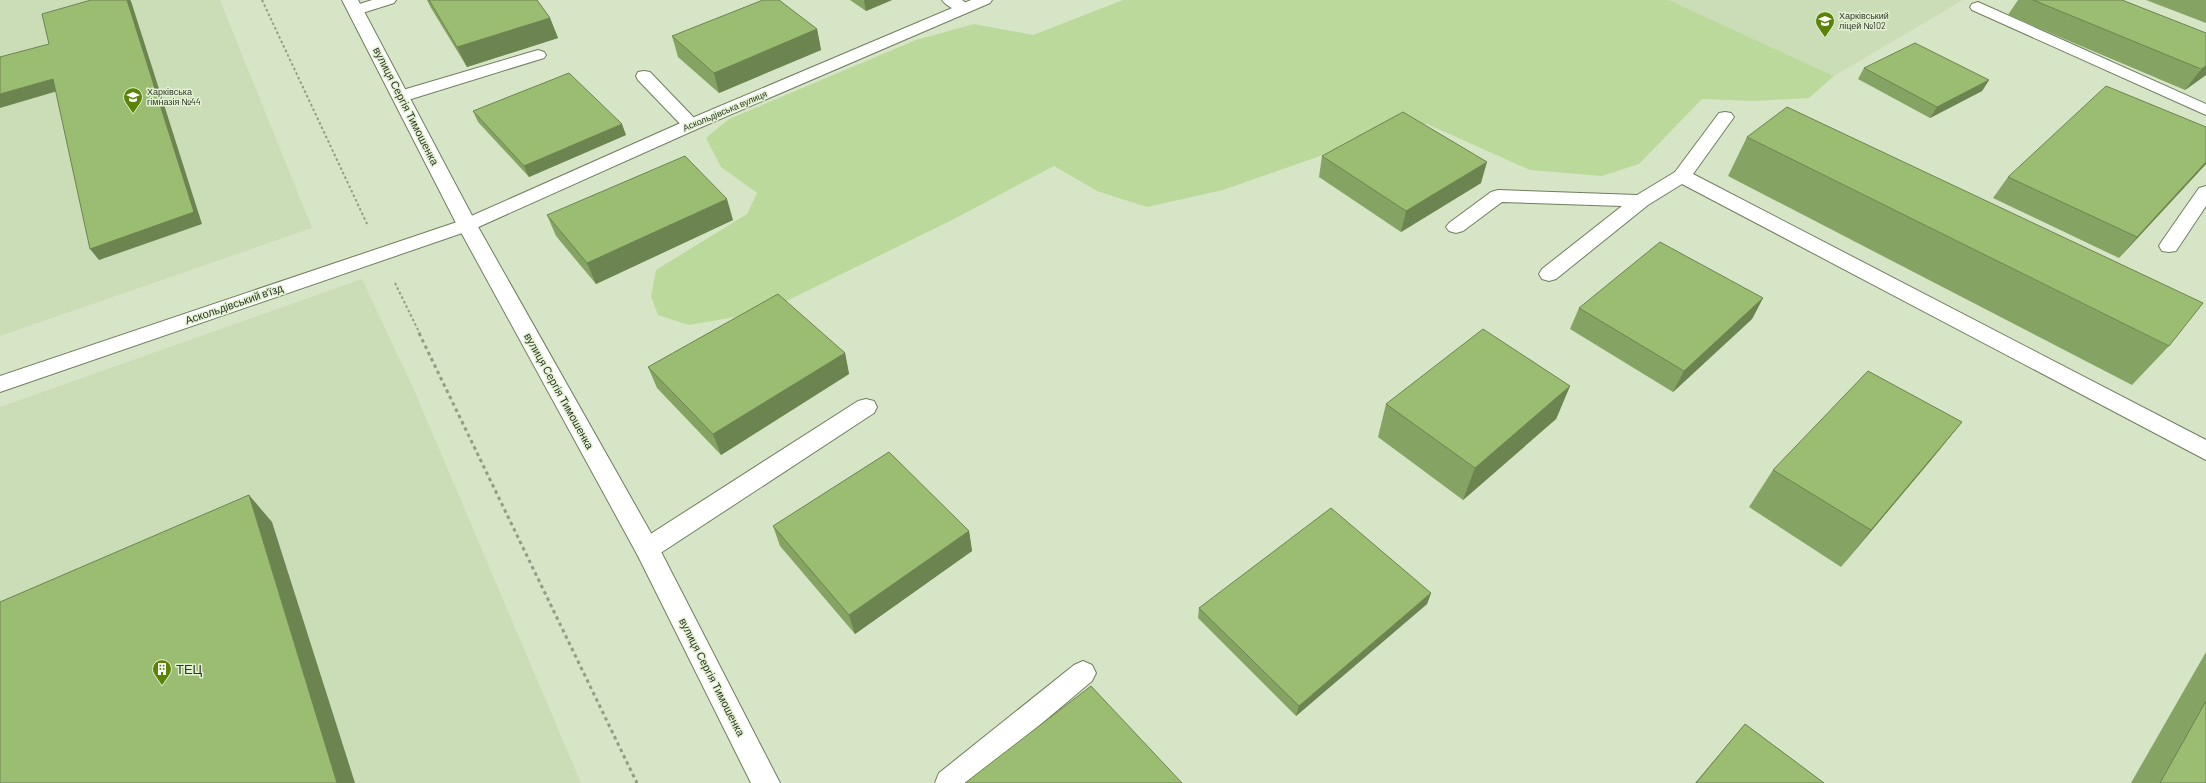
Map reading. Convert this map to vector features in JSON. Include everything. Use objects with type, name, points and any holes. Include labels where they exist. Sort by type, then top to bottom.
[{"type":"street","points":[[353,5],[388,0]]},
{"type":"street","name":"Аскольдівська вулиця","points":[[467,225],[691,126],[958,4],[984,0]]},
{"type":"street","name":"вулиця Сергія Тимошенка","points":[[353,5],[402,96],[467,225],[647,549],[766,783]]},
{"type":"street","points":[[1978,7],[2206,110]]},
{"type":"street","points":[[402,96],[538,55]]},
{"type":"street","points":[[644,76],[691,126]]},
{"type":"street","points":[[1549,274],[1642,201],[1682,176],[1725,117]]},
{"type":"street","points":[[1682,176],[2206,451]]},
{"type":"street","points":[[2169,246],[2206,192]]},
{"type":"street","points":[[1456,227],[1498,196],[1642,201]]},
{"type":"street","name":"Аскольдівський в'їзд","points":[[0,384],[467,225]]},
{"type":"street","points":[[647,549],[866,407]]},
{"type":"street","points":[[949,783],[1083,673]]},
{"type":"path","points":[[262,0],[329,147],[636,783]]},
{"type":"shaded area","name":"Харківська гімназія №44","points":[[0,0],[220,0],[312,228],[0,336]]},
{"type":"shaded area","points":[[1123,0],[1669,0],[1834,76],[1809,98],[1755,101],[1702,99],[1639,164],[1602,176],[1530,170],[1427,124],[1394,124],[1323,155],[1223,190],[1147,207],[1097,191],[1054,166],[952,220],[764,312],[689,325],[658,315],[651,296],[656,270],[747,214],[757,193],[721,167],[706,138],[729,119],[916,40],[974,24],[1033,35]]},
{"type":"shaded area","name":"Харківський ліцей №102","points":[[1669,0],[1963,0],[1834,76]]},
{"type":"shaded area","points":[[362,279],[414,390],[581,783],[0,783],[0,407]]},
{"type":"building","points":[[91,0],[127,0],[194,212],[90,249],[53,79],[0,94],[0,57],[49,44],[42,14]]},
{"type":"building","points":[[429,0],[537,0],[550,18],[457,47]]},
{"type":"building","points":[[763,0],[779,0],[817,29],[714,73],[672,36]]},
{"type":"building","points":[[2033,0],[2122,0],[2206,33],[2206,66],[2201,69]]},
{"type":"building","points":[[1915,43],[1989,80],[1937,107],[1864,68]]},
{"type":"building","points":[[569,73],[622,124],[524,166],[473,111]]},
{"type":"building","points":[[2106,86],[2206,127],[2206,162],[2137,237],[2008,177]]},
{"type":"building","points":[[1787,107],[2203,303],[2169,346],[1747,137]]},
{"type":"building","points":[[1403,112],[1487,162],[1406,211],[1322,156]]},
{"type":"building","points":[[685,156],[727,199],[587,263],[547,215]]},
{"type":"building","points":[[1660,242],[1763,298],[1684,371],[1579,308]]},
{"type":"building","points":[[778,294],[845,353],[713,434],[648,367]]},
{"type":"building","points":[[1483,329],[1570,386],[1475,468],[1386,404]]},
{"type":"building","points":[[1868,371],[1962,422],[1871,530],[1773,470]]},
{"type":"building","points":[[889,452],[969,531],[849,615],[773,526]]},
{"type":"building","name":"ТЕЦ","points":[[249,495],[337,783],[0,783],[0,602]]},
{"type":"building","points":[[1331,508],[1431,593],[1299,706],[1199,608]]},
{"type":"building","points":[[1091,686],[1182,783],[965,783]]},
{"type":"building","points":[[2206,701],[2206,783],[2160,783]]},
{"type":"building","points":[[1745,724],[1824,783],[1696,783]]},
{"type":"place","name":"Харківський ліцей №102","points":[[1825,38]]},
{"type":"place","name":"Харківська гімназія №44","points":[[133,114]]},
{"type":"place","name":"ТЕЦ","points":[[162,686]]}]
